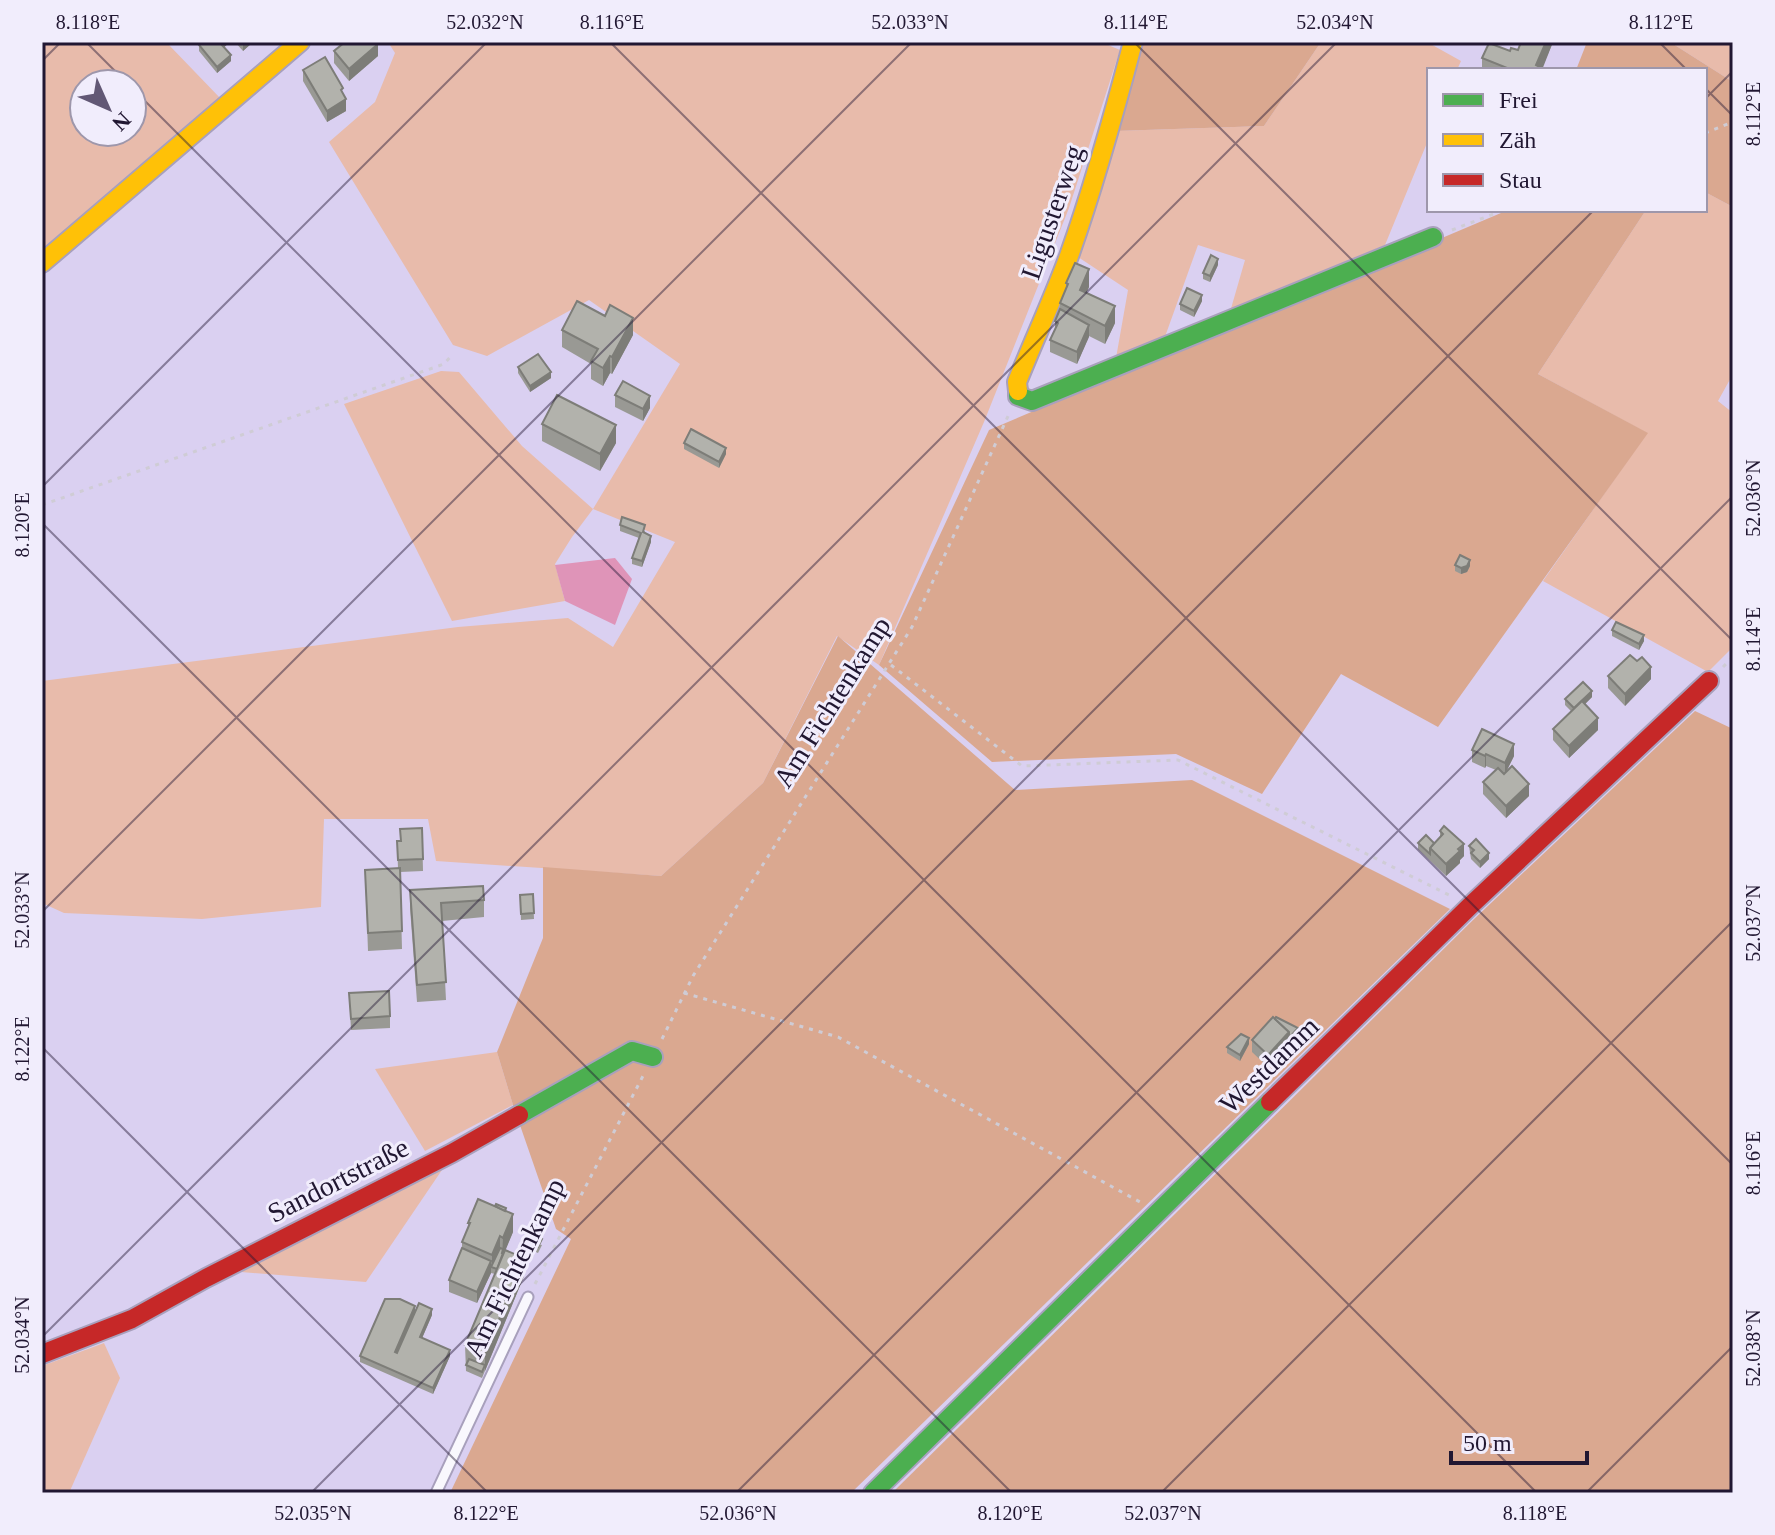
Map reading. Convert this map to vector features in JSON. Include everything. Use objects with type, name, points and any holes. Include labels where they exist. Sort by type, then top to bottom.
[{"type":"street","points":[[42,263],[300,42]]},
{"type":"street","name":"Ligusterweg","points":[[1018,396],[1017,382],[1057,286],[1086,205],[1133,42]]},
{"type":"street","points":[[1018,396],[1032,401],[1433,237]]},
{"type":"street","name":"Westdamm","points":[[873,1493],[1470,906],[1709,681]]},
{"type":"street","name":"Sandortstraße","points":[[42,1354],[132,1319],[452,1153],[632,1051],[653,1057]]},
{"type":"lane","name":"Am Fichtenkamp","points":[[436,1493],[528,1297]]},
{"type":"path","points":[[1707,132],[1733,122]]},
{"type":"path","points":[[1433,237],[1499,212]]},
{"type":"path","points":[[42,505],[444,364],[453,354]]},
{"type":"path","name":"Am Fichtenkamp","points":[[528,1297],[693,976],[912,627],[1018,396]]},
{"type":"path","points":[[890,665],[1022,766],[1178,760],[1470,906]]},
{"type":"path","points":[[684,993],[838,1037],[1158,1212]]},
{"type":"shaded area","points":[[42,42],[169,42],[221,99],[42,249]]},
{"type":"shaded area","points":[[388,42],[1101,42],[1120,50],[1069,208],[984,422],[879,665],[837,636],[763,783],[661,876],[436,861],[428,819],[324,819],[321,907],[202,919],[64,913],[42,903],[42,681],[458,627],[568,618],[613,647],[675,542],[593,509],[680,364],[589,300],[487,356],[453,345],[329,142],[375,102],[395,53]]},
{"type":"shaded area","points":[[1138,42],[1321,42],[1264,126],[1115,131]]},
{"type":"shaded area","points":[[1321,42],[1427,42],[1461,61],[1458,68],[1427,68],[1427,143],[1385,245],[1230,312],[1245,260],[1198,245],[1162,345],[1116,358],[1128,290],[1078,257],[1115,131],[1264,126]]},
{"type":"shaded area","points":[[1587,42],[1670,42],[1733,82],[1733,207],[1707,193],[1707,68],[1577,68]]},
{"type":"shaded area","points":[[1670,42],[1733,42],[1733,82]]},
{"type":"shaded area","points":[[1707,193],[1733,207],[1733,374],[1718,401],[1733,413],[1733,647],[1708,672],[1543,581],[1647,433],[1538,374],[1645,212],[1707,212]]},
{"type":"shaded area","points":[[1503,212],[1645,212],[1538,374],[1648,433],[1438,727],[1341,674],[1262,794],[1176,754],[992,762],[879,665],[989,430]]},
{"type":"shaded area","points":[[441,371],[459,372],[522,446],[593,509],[555,564],[565,601],[452,621],[344,404]]},
{"type":"shaded area","points":[[615,558],[632,579],[615,625],[565,601],[555,565]]},
{"type":"shaded area","points":[[838,636],[1015,790],[1192,780],[1450,909],[851,1493],[450,1493],[571,1239],[556,1229],[497,1052],[543,938],[543,867],[661,876],[763,783]]},
{"type":"shaded area","points":[[1695,711],[1733,729],[1733,1493],[892,1493],[1473,920]]},
{"type":"shaded area","points":[[497,1052],[513,1105],[425,1151],[375,1069]]},
{"type":"shaded area","points":[[446,1164],[366,1282],[241,1272]]},
{"type":"shaded area","points":[[104,1343],[120,1378],[69,1493],[42,1493],[42,1366]]},
{"type":"building","points":[[203,42],[223,42],[221,44],[231,55],[217,67],[199,45]]},
{"type":"building","points":[[345,42],[378,44],[349,69],[334,51]]},
{"type":"building","points":[[1521,42],[1546,42],[1536,65],[1541,68],[1507,68],[1482,58],[1489,43],[1510,51],[1511,48],[1518,50]]},
{"type":"building","points":[[325,57],[346,99],[327,111],[303,70]]},
{"type":"building","points":[[1211,255],[1218,259],[1210,276],[1203,273]]},
{"type":"building","points":[[1075,263],[1089,269],[1080,290],[1115,306],[1105,326],[1060,303]]},
{"type":"building","points":[[1187,288],[1202,295],[1194,311],[1180,304]]},
{"type":"building","points":[[577,301],[605,316],[610,305],[633,318],[603,368],[591,361],[598,349],[562,330]]},
{"type":"building","points":[[1060,309],[1089,325],[1077,352],[1050,340]]},
{"type":"building","points":[[538,354],[551,372],[530,386],[518,367]]},
{"type":"building","points":[[623,381],[650,396],[643,409],[615,395]]},
{"type":"building","points":[[557,395],[616,425],[600,454],[542,424]]},
{"type":"building","points":[[691,429],[726,448],[719,462],[684,443]]},
{"type":"building","points":[[622,517],[645,525],[643,532],[651,536],[642,561],[632,558],[641,533],[620,525]]},
{"type":"building","points":[[1460,555],[1470,560],[1467,566],[1461,568],[1455,565]]},
{"type":"building","points":[[1616,622],[1644,635],[1639,644],[1612,630]]},
{"type":"building","points":[[1630,655],[1637,661],[1642,657],[1651,667],[1625,694],[1608,676]]},
{"type":"building","points":[[1583,682],[1592,691],[1574,708],[1565,699]]},
{"type":"building","points":[[1582,701],[1598,718],[1569,746],[1553,729]]},
{"type":"building","points":[[1482,729],[1514,744],[1505,763],[1472,750]]},
{"type":"building","points":[[1512,766],[1529,784],[1506,806],[1483,782],[1498,768],[1504,774]]},
{"type":"building","points":[[1444,826],[1464,844],[1446,864],[1430,848],[1443,834],[1440,831]]},
{"type":"building","points":[[422,828],[423,859],[398,860],[400,829]]},
{"type":"building","points":[[1426,835],[1434,843],[1430,854],[1418,843]]},
{"type":"building","points":[[1476,839],[1489,853],[1480,862],[1469,846]]},
{"type":"building","points":[[400,868],[402,931],[368,933],[365,870]]},
{"type":"building","points":[[483,886],[484,900],[441,903],[446,982],[417,985],[410,890]]},
{"type":"building","points":[[533,894],[534,913],[521,914],[520,895]]},
{"type":"building","points":[[389,991],[390,1016],[351,1019],[349,993]]},
{"type":"building","points":[[1273,1017],[1289,1032],[1268,1055],[1252,1040]]},
{"type":"building","points":[[1276,1017],[1298,1028],[1289,1038],[1289,1032]]},
{"type":"building","points":[[1241,1034],[1249,1038],[1240,1055],[1227,1047]]},
{"type":"building","points":[[478,1199],[513,1214],[492,1255],[462,1242]]},
{"type":"building","points":[[531,1234],[542,1239],[538,1247],[527,1242]]},
{"type":"building","points":[[462,1248],[491,1261],[477,1292],[449,1280]]},
{"type":"building","points":[[500,1248],[503,1253],[497,1269],[491,1267]]},
{"type":"building","points":[[505,1250],[524,1258],[485,1354],[465,1345]]},
{"type":"building","points":[[385,1299],[400,1299],[415,1306],[397,1353],[419,1303],[432,1309],[420,1337],[450,1350],[433,1388],[360,1356]]},
{"type":"building","points":[[469,1359],[485,1365],[482,1372],[466,1365]]},
{"type":"traffic: fast","points":[[1018,391],[1018,396],[1032,401],[1433,237]]},
{"type":"traffic: fast","points":[[519,1115],[632,1051],[653,1057]]},
{"type":"traffic: fast","points":[[873,1493],[1270,1102]]},
{"type":"traffic: slow","points":[[42,263],[300,42]]},
{"type":"traffic: slow","points":[[1018,391],[1017,382],[1078,230],[1133,42]]},
{"type":"traffic: jam","points":[[1270,1102],[1470,906],[1709,681]]},
{"type":"traffic: jam","points":[[42,1354],[132,1319],[519,1115]]}]
